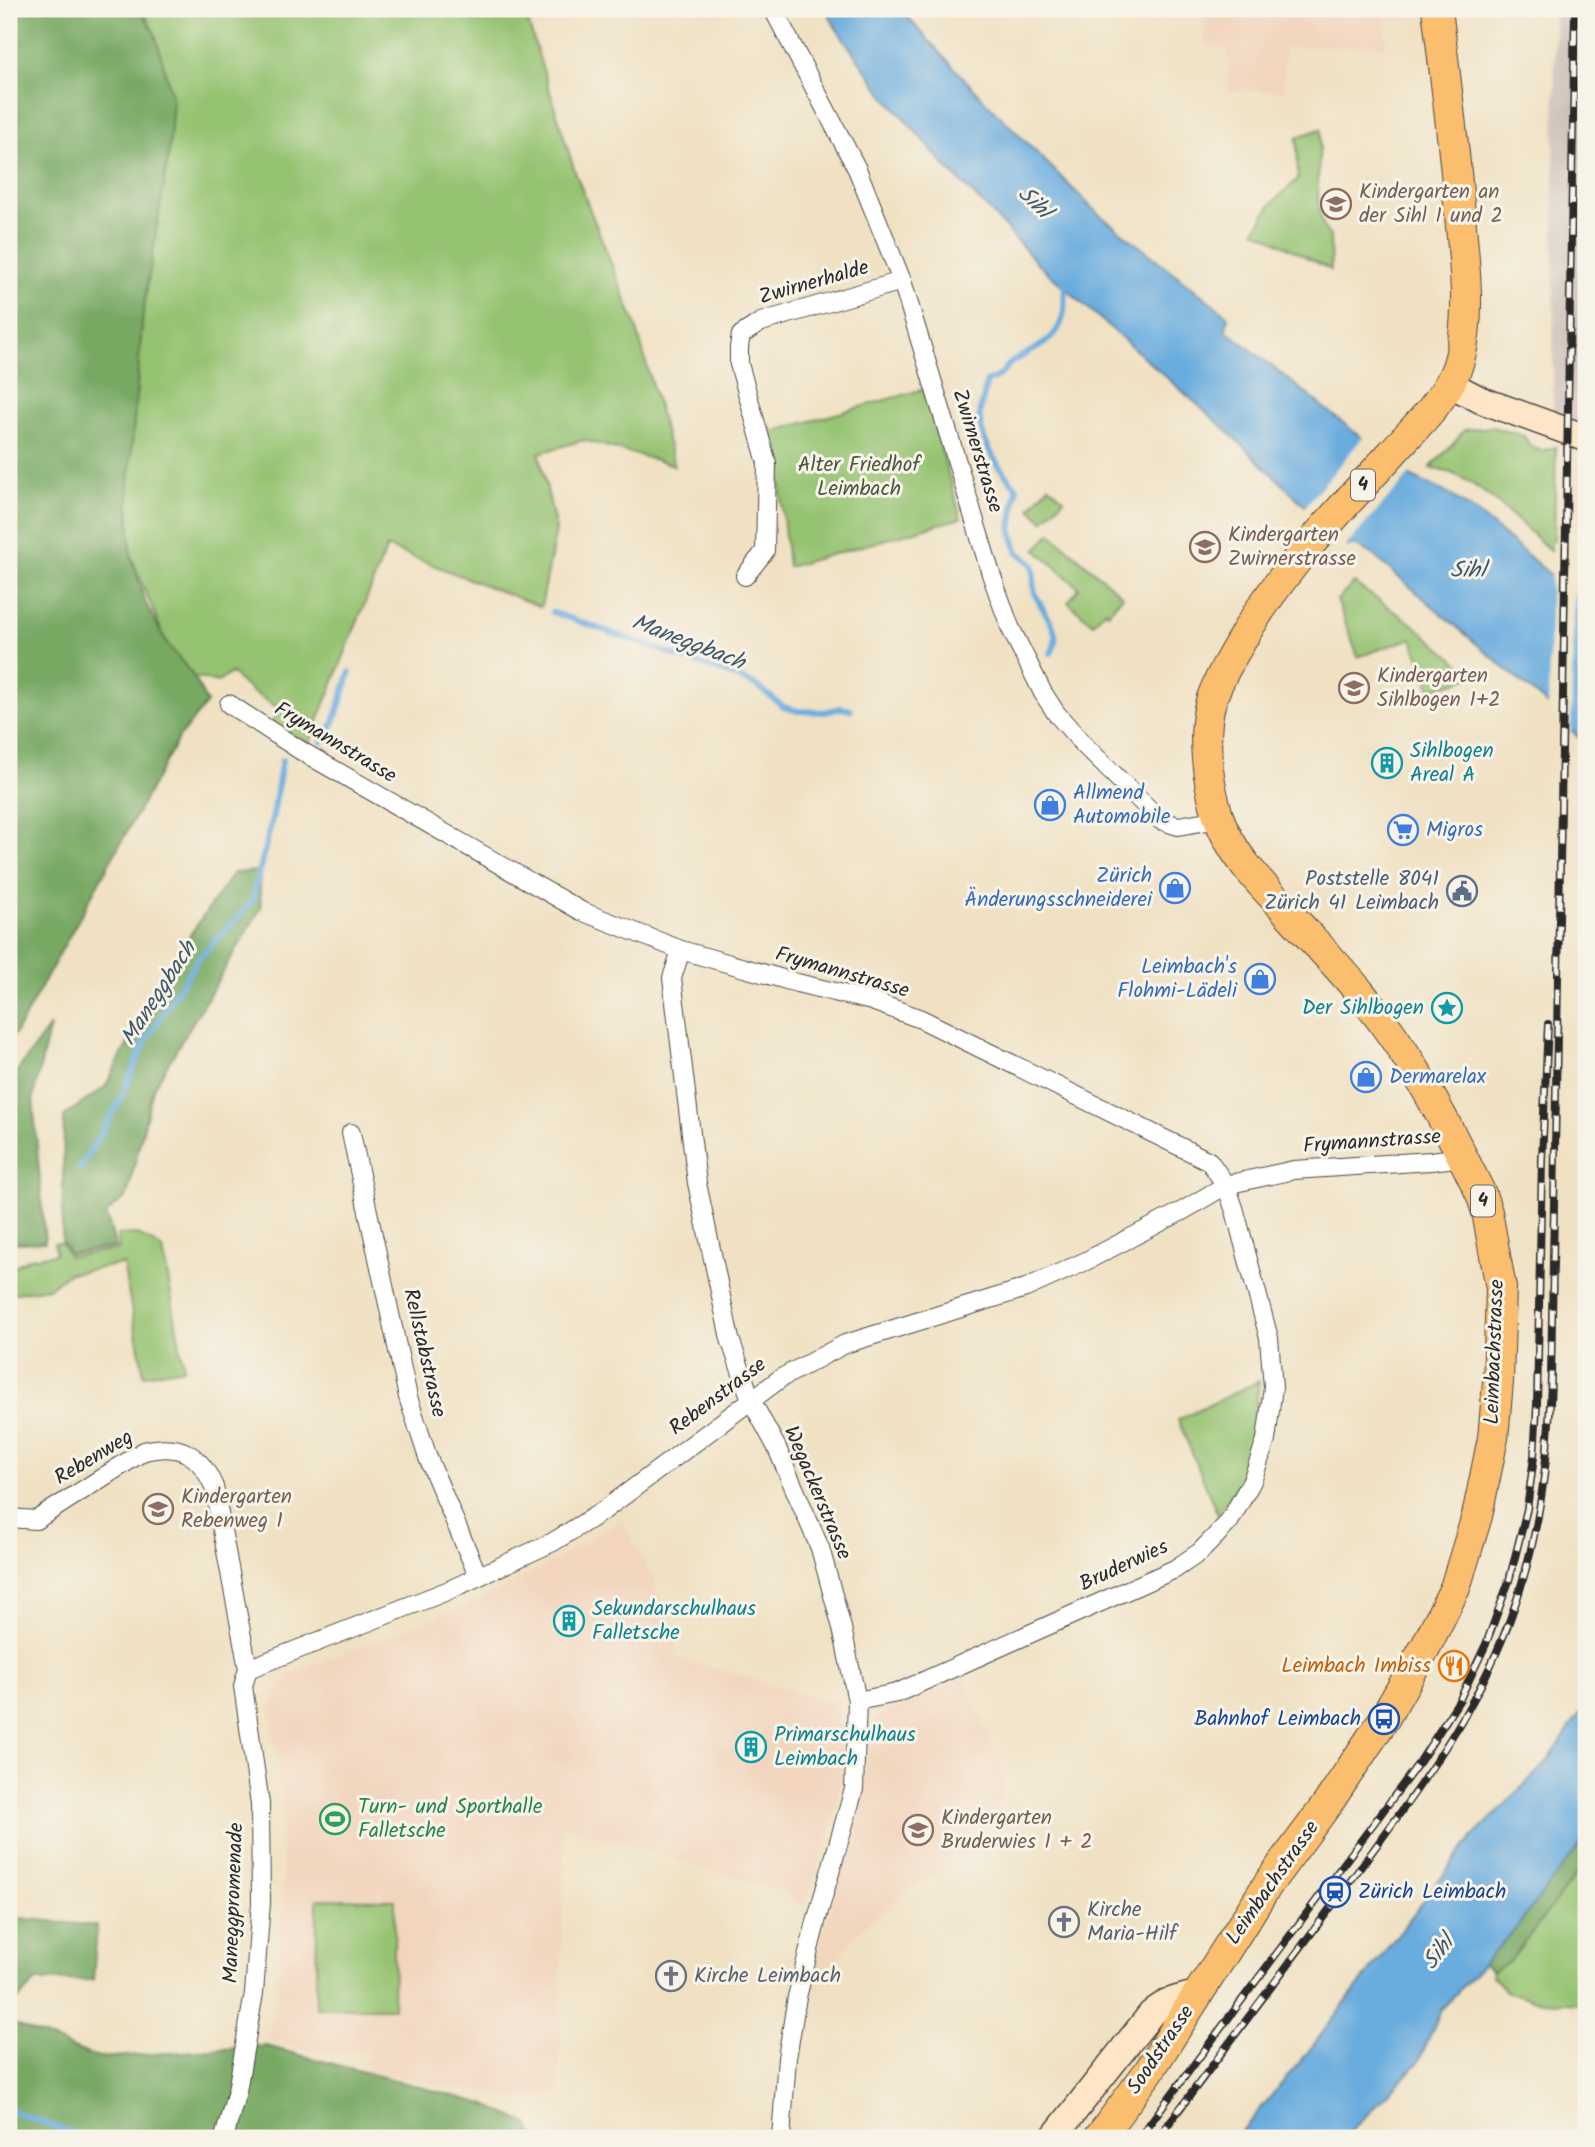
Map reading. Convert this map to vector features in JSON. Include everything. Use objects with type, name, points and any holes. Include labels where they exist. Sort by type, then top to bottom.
[{"type":"main road","name":"4","points":[[1437,9],[1467,297],[1462,346],[1450,384]]},
{"type":"main road","name":"Leimbachstrasse","points":[[1198,1994],[1268,1884],[1328,1803],[1384,1718],[1426,1646],[1455,1588],[1478,1516],[1493,1438],[1501,1288],[1487,1212],[1481,1194],[1422,1078],[1379,1017],[1243,864],[1219,819],[1209,781],[1207,740],[1211,702],[1227,666],[1259,608],[1314,539],[1412,431],[1450,384]]},
{"type":"main road","name":"Soodstrasse","points":[[1099,2138],[1149,2071],[1198,1994]]},
{"type":"street","name":"Zwirnerstrasse","points":[[773,9],[857,169],[902,281],[991,575],[1010,627],[1043,693],[1056,713],[1083,744],[1160,820],[1178,826],[1219,819]]},
{"type":"street","name":"Zwirnerhalde","points":[[746,576],[765,551],[767,463],[739,364],[741,335],[761,322],[902,281]]},
{"type":"street","points":[[1450,384],[1481,400],[1586,438]]},
{"type":"street","name":"Frymannstrasse","points":[[229,704],[303,752],[566,905],[681,950],[797,984],[872,1001],[921,1019],[1209,1160],[1226,1185],[1294,1170],[1463,1157]]},
{"type":"street","name":"Wegackerstrasse","points":[[681,950],[671,978],[697,1183],[730,1339],[751,1401],[776,1446],[820,1548],[842,1628],[857,1702],[854,1789],[797,1997],[787,2059],[781,2138]]},
{"type":"street","name":"Rellstabstrasse","points":[[351,1133],[408,1397],[428,1458],[478,1576]]},
{"type":"street","name":"Rebenstrasse","points":[[248,1669],[356,1629],[503,1567],[553,1542],[603,1511],[781,1378],[845,1344],[1026,1288],[1086,1261],[1226,1185]]},
{"type":"street","name":"Bruderwies","points":[[857,1702],[897,1693],[1175,1570],[1200,1552],[1229,1522],[1252,1481],[1262,1450],[1273,1387],[1269,1338],[1226,1185]]},
{"type":"street","name":"Rebenweg","points":[[9,1518],[36,1520],[144,1451],[159,1447],[177,1449],[192,1455],[206,1469],[214,1487],[248,1669]]},
{"type":"street","name":"Maneggpromenade","points":[[224,2138],[254,1993],[261,1903],[260,1804],[243,1686],[248,1669]]},
{"type":"street","points":[[1053,2138],[1150,2014],[1175,1998],[1198,1994]]},
{"type":"shaded area","points":[[1204,9],[1385,9],[1386,46],[1285,47],[1284,91],[1228,91],[1227,48],[1204,46]]},
{"type":"shaded area","points":[[1555,9],[1586,9],[1586,241],[1583,409],[1580,409],[1580,425],[1553,416]]},
{"type":"shaded area","points":[[622,1520],[653,1579],[674,1633],[676,1657],[833,1702],[837,1709],[843,1732],[841,1782],[833,1821],[806,1905],[790,1900],[791,1894],[564,1826],[559,2088],[555,2092],[543,2098],[526,2100],[373,2072],[363,2064],[367,2052],[317,2052],[269,2040],[280,1958],[283,1881],[281,1794],[270,1707],[288,1674],[483,1598],[548,1565]]},
{"type":"shaded area","name":"Kindergarten Bruderwies 1 + 2","points":[[963,1677],[1000,1761],[1005,1785],[1000,1803],[966,1857],[910,1889],[879,1913],[856,1934],[817,1989],[803,1995],[836,1890],[862,1793],[867,1739],[872,1722],[885,1713]]},
{"type":"green space","points":[[9,9],[139,9],[155,34],[173,100],[169,151],[143,312],[128,492],[131,556],[146,604],[166,642],[194,677],[207,703],[179,737],[17,1031],[9,1041]]},
{"type":"green space","points":[[142,9],[524,9],[575,172],[636,326],[674,465],[584,440],[539,453],[556,530],[541,607],[387,547],[309,744],[271,724],[280,709],[251,691],[231,673],[218,682],[194,677],[166,642],[131,556],[128,492],[143,312],[169,151],[155,34]]},
{"type":"green space","points":[[1321,129],[1319,201],[1320,215],[1330,236],[1331,270],[1255,230],[1271,204],[1298,179],[1297,137]]},
{"type":"green space","name":"Alter Friedhof Leimbach","points":[[924,389],[961,518],[788,567],[777,455],[772,432]]},
{"type":"green space","points":[[1492,427],[1524,436],[1530,446],[1541,451],[1556,447],[1554,541],[1551,541],[1551,551],[1478,488],[1451,473],[1430,468],[1464,430]]},
{"type":"green space","points":[[1049,486],[1064,499],[1043,521],[1030,508]]},
{"type":"green space","points":[[1050,533],[1123,596],[1108,613],[1105,610],[1093,624],[1068,602],[1079,588],[1036,550]]},
{"type":"green space","points":[[1354,583],[1414,625],[1474,676],[1431,690],[1412,638],[1358,657],[1337,600]]},
{"type":"green space","points":[[259,871],[261,908],[153,1089],[127,1196],[106,1214],[116,1247],[70,1254],[62,1241],[64,1116],[105,1087],[170,964],[233,873]]},
{"type":"green space","points":[[50,1026],[33,1098],[45,1242],[9,1243],[9,1082]]},
{"type":"green space","points":[[137,1234],[163,1249],[184,1368],[144,1375],[123,1264],[67,1274],[49,1288],[9,1294],[9,1269],[30,1258],[56,1254],[54,1243],[62,1243],[69,1257],[119,1249],[118,1235]]},
{"type":"green space","points":[[1259,1381],[1256,1407],[1261,1408],[1252,1451],[1241,1477],[1218,1515],[1178,1420]]},
{"type":"green space","points":[[1586,1837],[1586,1861],[1511,1960],[1493,1971],[1483,1964],[1515,1929]]},
{"type":"green space","points":[[1586,1861],[1586,2004],[1541,2002],[1507,1991],[1492,1976],[1493,1971],[1511,1960]]},
{"type":"green space","points":[[317,1899],[395,1900],[393,2008],[316,2008]]},
{"type":"green space","points":[[9,1917],[97,1926],[93,1980],[36,1981],[9,2009]]},
{"type":"green space","points":[[9,2022],[98,2058],[266,2046],[484,2104],[528,2124],[534,2138],[9,2138]]},
{"type":"water","name":"Sihl","points":[[826,9],[900,9],[983,99],[1095,211],[1228,316],[1226,330],[1410,476],[1449,494],[1480,515],[1586,605],[1586,746],[1549,706],[1372,554],[1357,546],[1347,546],[1223,427],[1038,264],[948,169],[883,94],[836,28]]},
{"type":"water","name":"Sihl","points":[[1586,1704],[1586,1837],[1515,1929],[1441,2010],[1418,2063],[1344,2138],[1236,2138],[1304,2057],[1471,1839],[1548,1761]]},
{"type":"pier","points":[[1364,436],[1411,473],[1344,548],[1302,510]]},
{"type":"pier","points":[[1551,570],[1574,590],[1571,735],[1548,710]]},
{"type":"waterway","name":"Maneggbach","points":[[1051,653],[1055,645],[1054,629],[1035,593],[1033,565],[1017,551],[1011,529],[1017,488],[988,448],[980,416],[986,382],[998,377],[1010,363],[1042,345],[1055,333],[1063,316],[1066,283]]},
{"type":"waterway","name":"Maneggbach","points":[[552,612],[737,677],[757,686],[784,707],[798,711],[825,712],[841,708],[851,710]]},
{"type":"waterway","name":"Maneggbach","points":[[322,742],[334,722],[350,672]]},
{"type":"waterway","name":"Maneggbach","points":[[80,1169],[118,1104],[145,1042],[197,960],[252,902],[273,815],[282,760]]},
{"type":"waterway","points":[[9,2110],[86,2138]]},
{"type":"railway","points":[[1158,2138],[1395,1821],[1459,1725],[1494,1658],[1509,1622],[1535,1531],[1545,1470],[1551,1377],[1575,9]]},
{"type":"railway","points":[[1139,2138],[1421,1760],[1460,1699],[1486,1644],[1509,1581],[1527,1509],[1534,1457],[1548,1024]]},
{"type":"place","name":"Kindergarten an der Sihl 1 und 2","points":[[1336,204]]},
{"type":"place","name":"Kindergarten Zwirnerstrasse","points":[[1205,547]]},
{"type":"place","name":"Kindergarten Sihlbogen 1+2","points":[[1354,688]]},
{"type":"place","name":"Sihlbogen Areal A","points":[[1387,763]]},
{"type":"place","name":"Allmend Automobile","points":[[1050,805]]},
{"type":"place","name":"Migros","points":[[1403,830]]},
{"type":"place","name":"Zürich Änderungsschneiderei","points":[[1175,888]]},
{"type":"place","name":"Poststelle 8041 Zürich 41 Leimbach","points":[[1462,891]]},
{"type":"place","name":"Leimbach's Flohmi-Lädeli","points":[[1260,979]]},
{"type":"place","name":"Der Sihlbogen","points":[[1447,1008]]},
{"type":"place","name":"Dermarelax","points":[[1366,1077]]},
{"type":"place","name":"Kindergarten Rebenweg 1","points":[[158,1509]]},
{"type":"place","name":"Sekundarschulhaus Falletsche","points":[[569,1621]]},
{"type":"place","name":"Leimbach Imbiss","points":[[1454,1666]]},
{"type":"place","name":"Bahnhof Leimbach","points":[[1384,1719]]},
{"type":"place","name":"Primarschulhaus Leimbach","points":[[751,1747]]},
{"type":"place","name":"Turn- und Sporthalle Falletsche","points":[[335,1819]]},
{"type":"place","name":"Kindergarten Bruderwies 1 + 2","points":[[918,1830]]},
{"type":"place","name":"Zürich Leimbach","points":[[1335,1892]]},
{"type":"place","name":"Kirche Maria-Hilf","points":[[1064,1922]]},
{"type":"place","name":"Kirche Leimbach","points":[[671,1976]]}]
